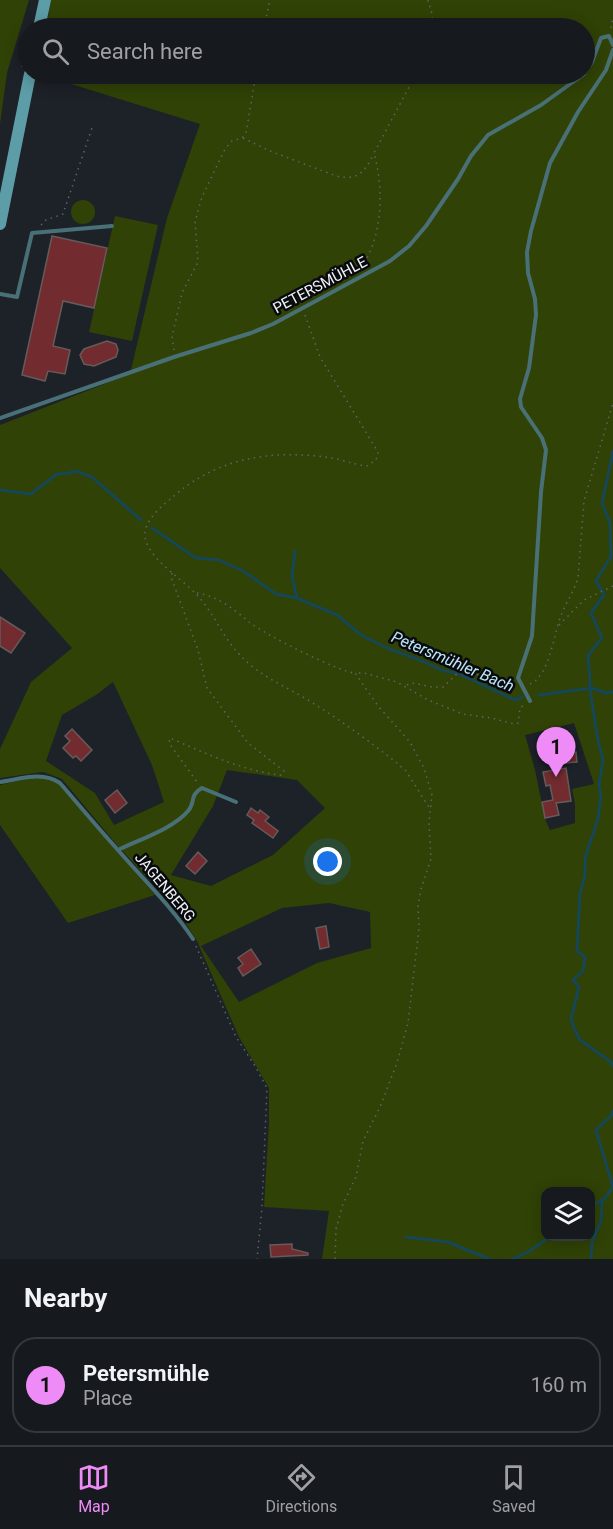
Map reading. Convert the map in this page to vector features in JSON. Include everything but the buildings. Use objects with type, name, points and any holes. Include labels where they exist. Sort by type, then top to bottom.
[{"type":"main road","points":[[41,18],[45,0]]},
{"type":"main road","points":[[0,224],[28,84]]},
{"type":"lane","points":[[609,36],[613,45]]},
{"type":"lane","name":"PETERSMÜHLE","points":[[595,54],[599,41],[609,36]]},
{"type":"lane","points":[[530,701],[518,678],[532,636],[538,524],[546,450],[539,431],[521,407],[520,399],[529,368],[536,315],[536,299],[528,273],[527,252],[550,163],[573,120],[606,70],[613,50]]},
{"type":"lane","name":"PETERSMÜHLE","points":[[0,418],[174,357],[251,333],[302,309],[390,261],[412,242],[452,189],[475,150],[489,135],[542,105],[570,84]]},
{"type":"lane","points":[[0,294],[17,297],[32,233],[112,226]]},
{"type":"lane","name":"JAGENBERG","points":[[0,782],[39,776],[50,777],[60,783],[178,917],[193,939]]},
{"type":"lane","points":[[202,788],[236,802]]},
{"type":"lane","name":"JAGENBERG","points":[[118,850],[188,811],[193,796],[202,788]]},
{"type":"path","points":[[266,18],[270,0]]},
{"type":"path","points":[[428,0],[432,18]]},
{"type":"path","points":[[609,36],[613,17]]},
{"type":"path","points":[[242,138],[247,129],[254,84]]},
{"type":"path","points":[[174,357],[172,338],[179,302],[185,283],[197,266],[195,222],[202,197],[225,149],[232,141],[242,138],[336,176],[355,177],[374,153],[411,84]]},
{"type":"path","points":[[32,233],[46,220],[63,214],[93,124]]},
{"type":"path","points":[[352,281],[372,249],[379,219],[379,172],[374,153]]},
{"type":"path","points":[[302,309],[320,357],[378,452],[376,460],[367,466],[318,456],[262,457],[239,460],[210,472],[181,490],[164,505],[145,531],[148,546],[152,553],[195,592],[210,610],[231,645],[249,664],[307,699],[380,749],[406,771],[430,809]]},
{"type":"path","points":[[523,686],[534,683],[540,676],[562,613],[578,578],[584,501],[613,403]]},
{"type":"path","points":[[172,572],[171,577],[198,650],[207,688],[248,742],[284,771],[281,775],[262,771],[209,755],[170,738],[169,743],[202,788]]},
{"type":"path","points":[[558,626],[584,600],[613,586]]},
{"type":"path","points":[[195,592],[225,604],[242,614],[250,623],[340,670],[381,677],[406,686],[428,700],[463,714],[514,724],[518,723],[520,708],[530,701]]},
{"type":"path","points":[[406,686],[412,682],[435,688],[443,687],[461,670],[496,680],[518,678]]},
{"type":"path","points":[[335,1259],[336,1229],[343,1204],[356,1177],[363,1141],[380,1107],[397,1063],[408,1023],[419,928],[418,906],[423,881],[431,859],[432,795],[420,757],[410,742],[378,706],[355,673]]},
{"type":"path","points":[[193,939],[236,1037],[267,1088],[262,1207],[257,1259]]},
{"type":"green space","points":[[0,0],[29,0],[24,18],[18,18],[18,36],[7,73],[0,124]]},
{"type":"green space","points":[[51,0],[613,0],[613,1259],[322,1259],[329,1211],[264,1207],[269,1088],[239,1037],[197,941],[178,911],[116,844],[62,779],[43,772],[0,778],[0,749],[31,682],[72,648],[0,568],[0,425],[130,374],[167,218],[200,124],[71,84],[595,84],[595,18],[48,18]],"holes":[[[113,682],[152,765],[164,802],[114,825],[95,793],[46,761],[62,715]],[[574,723],[594,784],[572,789],[575,823],[550,830],[545,819],[525,735]],[[227,770],[297,780],[325,808],[273,855],[211,886],[171,875],[213,806]],[[329,903],[370,912],[371,948],[317,963],[239,1002],[201,946],[282,908]]]},
{"type":"green space","points":[[83,200],[92,203],[95,212],[92,221],[83,224],[74,221],[71,212],[74,203]]},
{"type":"green space","points":[[115,216],[158,225],[132,341],[89,332]]},
{"type":"green space","points":[[39,776],[60,783],[155,895],[68,923],[0,825],[0,785]]},
{"type":"waterway","points":[[613,452],[602,503],[610,523],[611,556],[596,581],[604,595],[591,613],[602,638],[588,655],[591,696],[603,760],[599,785],[601,795],[598,819],[585,858],[585,875],[580,893],[577,951],[585,957],[583,971],[573,980],[579,987],[571,1019],[580,1040],[611,1062],[613,1066]]},
{"type":"waterway","name":"Petersmühler Bach","points":[[0,490],[31,494],[57,474],[75,471],[92,477],[141,520]]},
{"type":"waterway","name":"Petersmühler Bach","points":[[152,528],[196,558],[219,560],[243,571],[276,594],[297,598],[337,615],[361,635],[387,648],[444,671],[457,673],[515,700],[522,697]]},
{"type":"waterway","points":[[295,551],[292,576],[297,598]]},
{"type":"waterway","name":"Petersmühler Bach","points":[[539,695],[592,688],[606,693],[613,692]]},
{"type":"waterway","points":[[591,1259],[592,1242],[601,1221],[602,1202],[613,1187],[596,1130],[612,1115],[613,1111]]},
{"type":"waterway","points":[[595,1204],[602,1200]]},
{"type":"waterway","points":[[406,1237],[448,1242],[489,1259]]},
{"type":"waterway","points":[[512,1259],[544,1241]]},
{"type":"place","name":"Petersmühle","points":[[556,777]]}]
